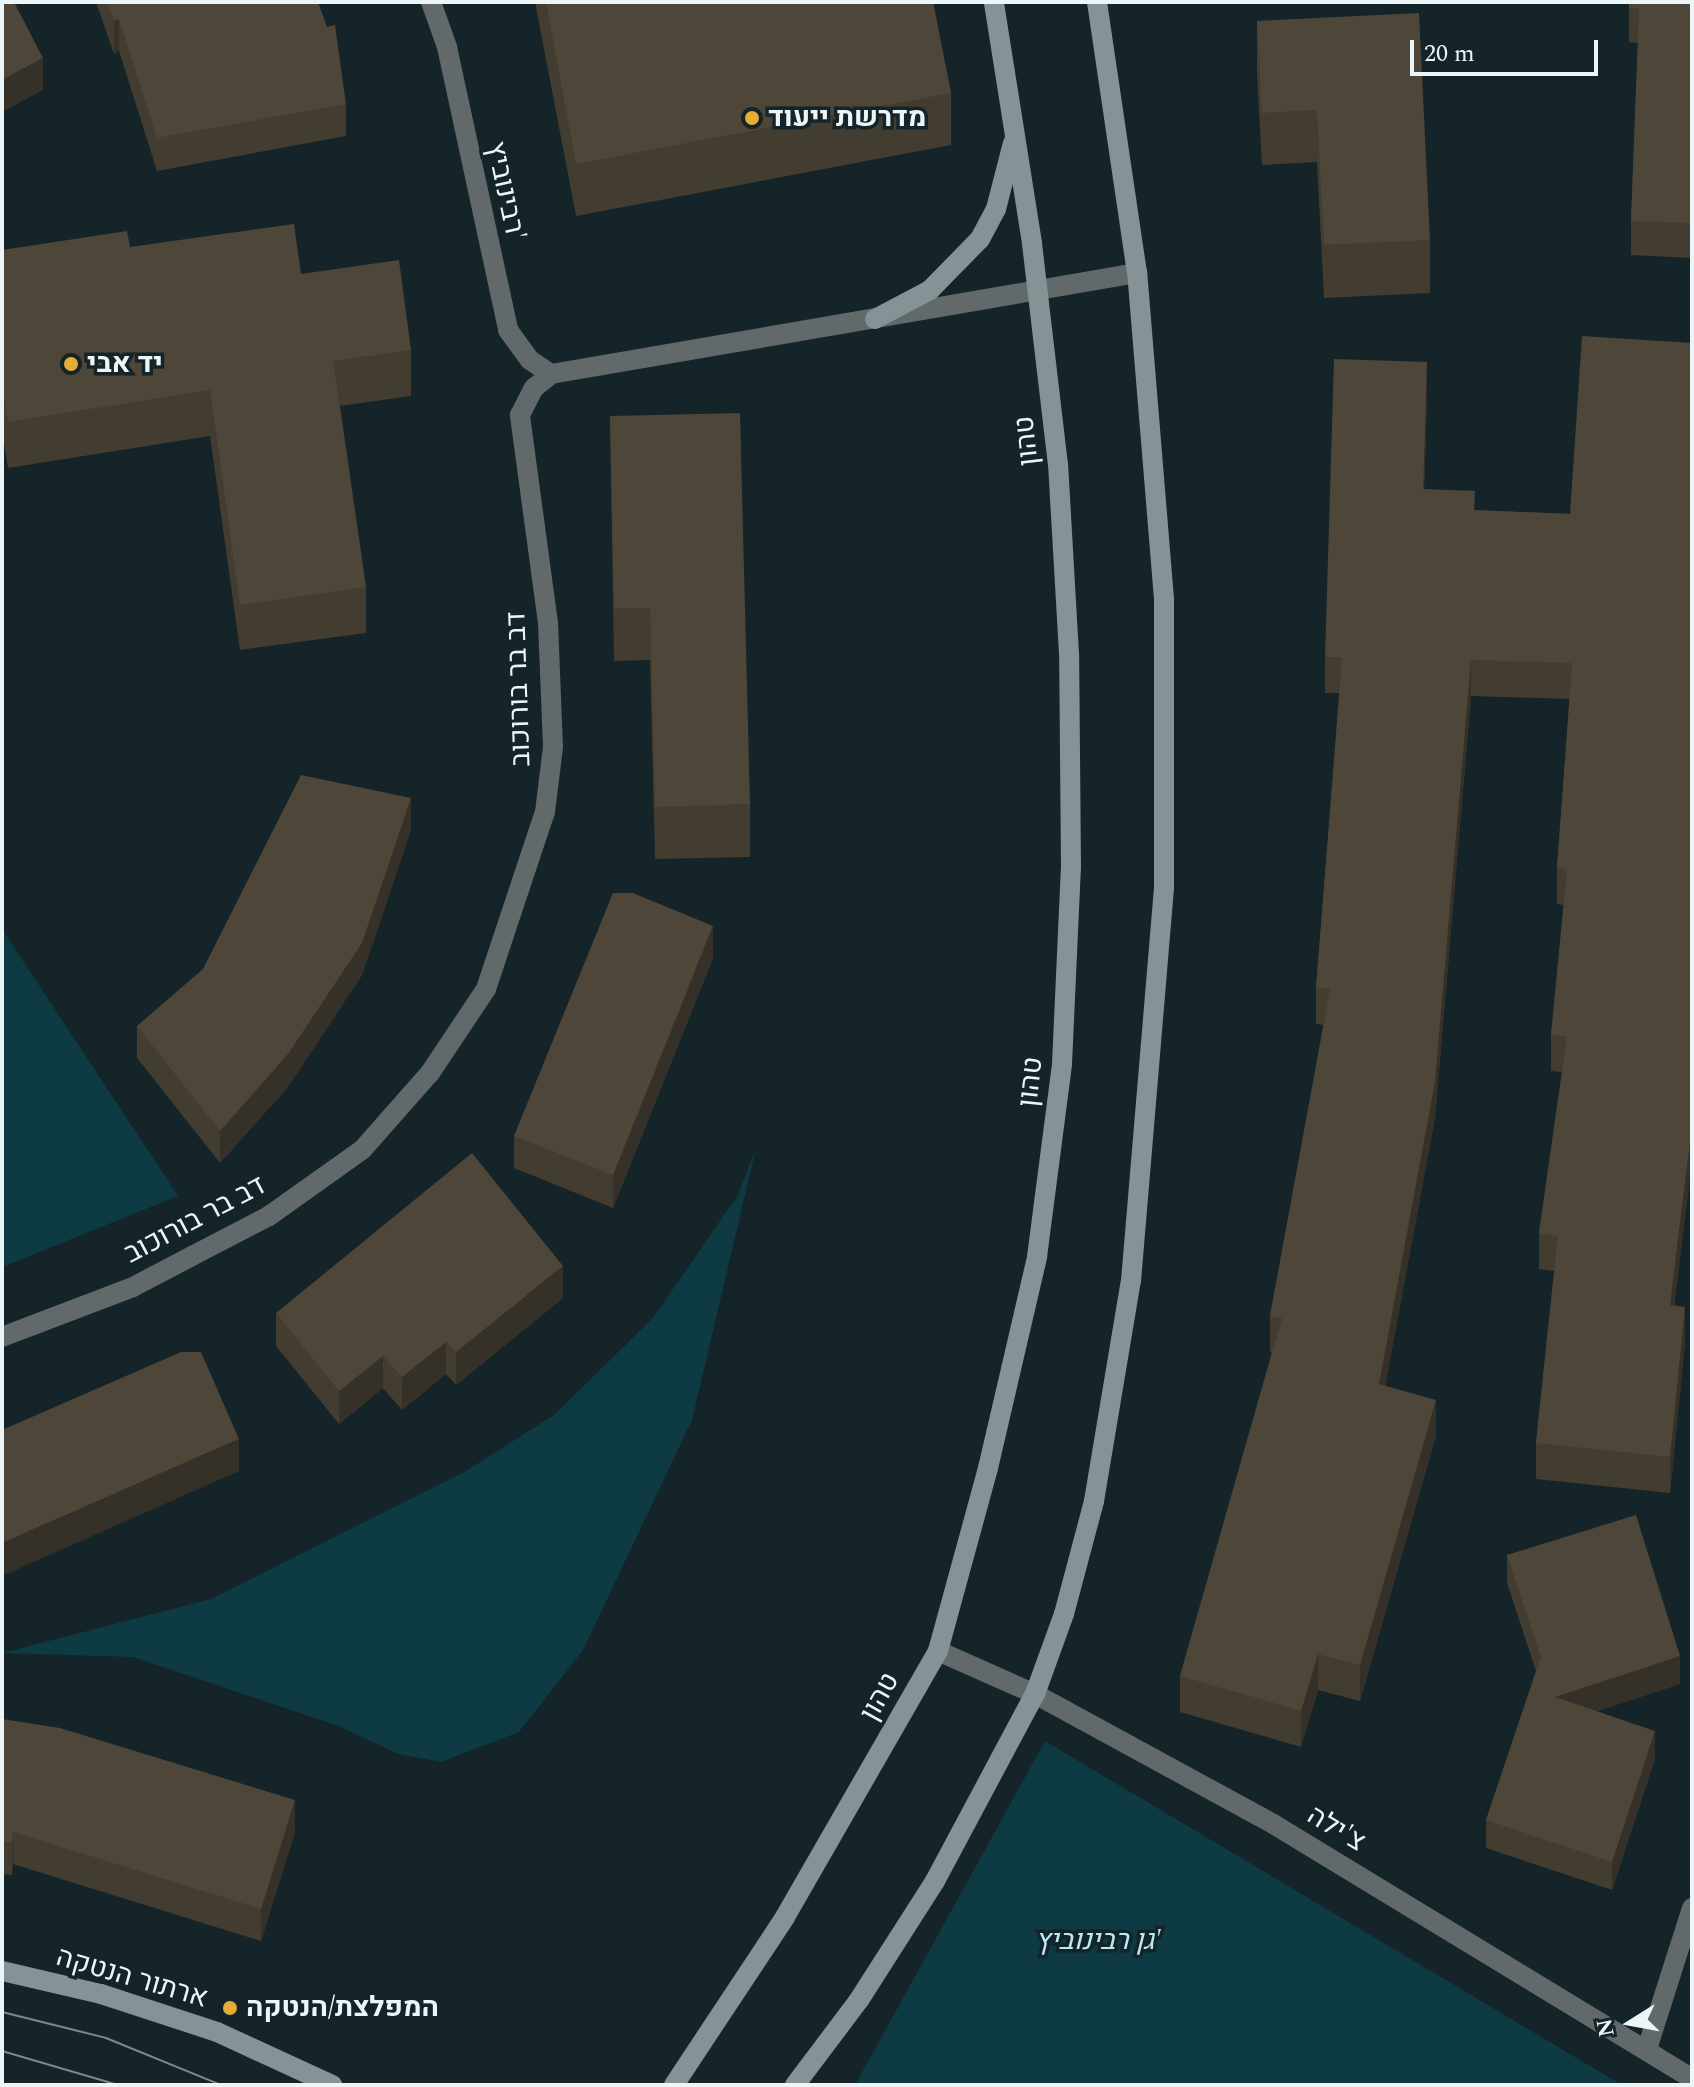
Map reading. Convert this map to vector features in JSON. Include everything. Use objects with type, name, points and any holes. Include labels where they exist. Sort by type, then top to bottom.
[{"type":"main road","name":"טהון","points":[[674,2085],[785,1917],[938,1651],[988,1468],[1037,1257],[1062,1064],[1071,868],[1069,654],[1058,465],[1038,291],[1016,127],[994,2]]},
{"type":"main road","points":[[795,2085],[859,2000],[935,1881],[1035,1694],[1064,1614],[1094,1501],[1131,1281],[1150,1091],[1164,887],[1164,599],[1137,273],[1097,2]]},
{"type":"main road","points":[[875,319],[930,290],[980,239],[996,209],[1016,127]]},
{"type":"main road","name":"ארתור הנטקה","points":[[2,1971],[101,1994],[217,2032],[332,2085]]},
{"type":"street","name":"רבינוביץ'","points":[[431,2],[447,47],[508,330],[530,360],[551,374]]},
{"type":"street","points":[[551,374],[1137,273]]},
{"type":"street","name":"דב בר בורוכוב","points":[[2,1337],[145,1281],[269,1216],[362,1150],[430,1073],[486,989],[545,812],[553,747],[548,623],[520,415],[528,396],[551,374]]},
{"type":"street","name":"צ'ילה","points":[[938,1651],[1035,1694],[1275,1825],[1692,2079]]},
{"type":"street","points":[[1647,2049],[1692,1908]]},
{"type":"green space","points":[[2,929],[178,1196],[2,1267]]},
{"type":"green space","points":[[756,1148],[692,1420],[583,1650],[519,1732],[441,1762],[398,1754],[339,1726],[133,1657],[2,1653],[211,1599],[466,1471],[554,1415],[653,1318],[738,1195]]},
{"type":"green space","name":"גן רבינוביץ'","points":[[1045,1741],[1622,2085],[855,2085]]},
{"type":"building","points":[[2,2],[14,2],[43,58],[2,80]]},
{"type":"building","points":[[107,2],[318,2],[327,27],[335,25],[346,104],[157,138],[119,19],[114,21]]},
{"type":"building","name":"מדרשת ייעוד","points":[[546,2],[933,2],[951,93],[576,164]]},
{"type":"building","points":[[1629,2],[1692,2],[1692,223],[1631,221],[1639,8],[1629,8]]},
{"type":"building","points":[[1419,13],[1430,240],[1324,245],[1317,110],[1262,113],[1257,21]]},
{"type":"building","points":[[294,224],[301,274],[399,260],[411,350],[333,361],[366,587],[240,605],[210,390],[8,422],[2,385],[2,250],[127,231],[130,247]]},
{"type":"building","points":[[1582,336],[1692,343],[1692,1127],[1670,1305],[1685,1307],[1670,1457],[1536,1443],[1558,1236],[1539,1233],[1567,1036],[1551,1035],[1567,869],[1557,868],[1572,663],[1471,660],[1435,1082],[1379,1384],[1436,1400],[1360,1665],[1318,1654],[1301,1711],[1180,1676],[1282,1318],[1270,1316],[1330,989],[1316,988],[1342,657],[1325,657],[1334,359],[1427,362],[1423,489],[1475,491],[1474,510],[1570,514]]},
{"type":"building","points":[[740,413],[750,804],[655,807],[650,608],[614,608],[610,416]]},
{"type":"building","points":[[301,775],[411,798],[362,943],[288,1054],[220,1131],[137,1026],[203,969]]},
{"type":"building","points":[[613,893],[633,893],[713,926],[613,1175],[514,1136]]},
{"type":"building","points":[[472,1153],[563,1266],[456,1352],[446,1342],[402,1377],[383,1356],[339,1391],[276,1313]]},
{"type":"building","points":[[181,1352],[201,1352],[239,1439],[2,1543],[2,1430]]},
{"type":"building","points":[[1636,1515],[1680,1656],[1555,1697],[1655,1731],[1612,1862],[1486,1820],[1541,1657],[1507,1555]]},
{"type":"building","points":[[2,1719],[60,1728],[295,1800],[261,1909],[13,1832],[12,1843],[2,1841]]},
{"type":"tram line","points":[[2,2012],[106,2038],[221,2085]]},
{"type":"tram line","points":[[2,2051],[118,2085]]},
{"type":"place","name":"מדרשת ייעוד","points":[[752,118]]},
{"type":"place","name":"יד אבי","points":[[71,364]]},
{"type":"place","name":"המפלצת/הנטקה","points":[[230,2008]]}]
